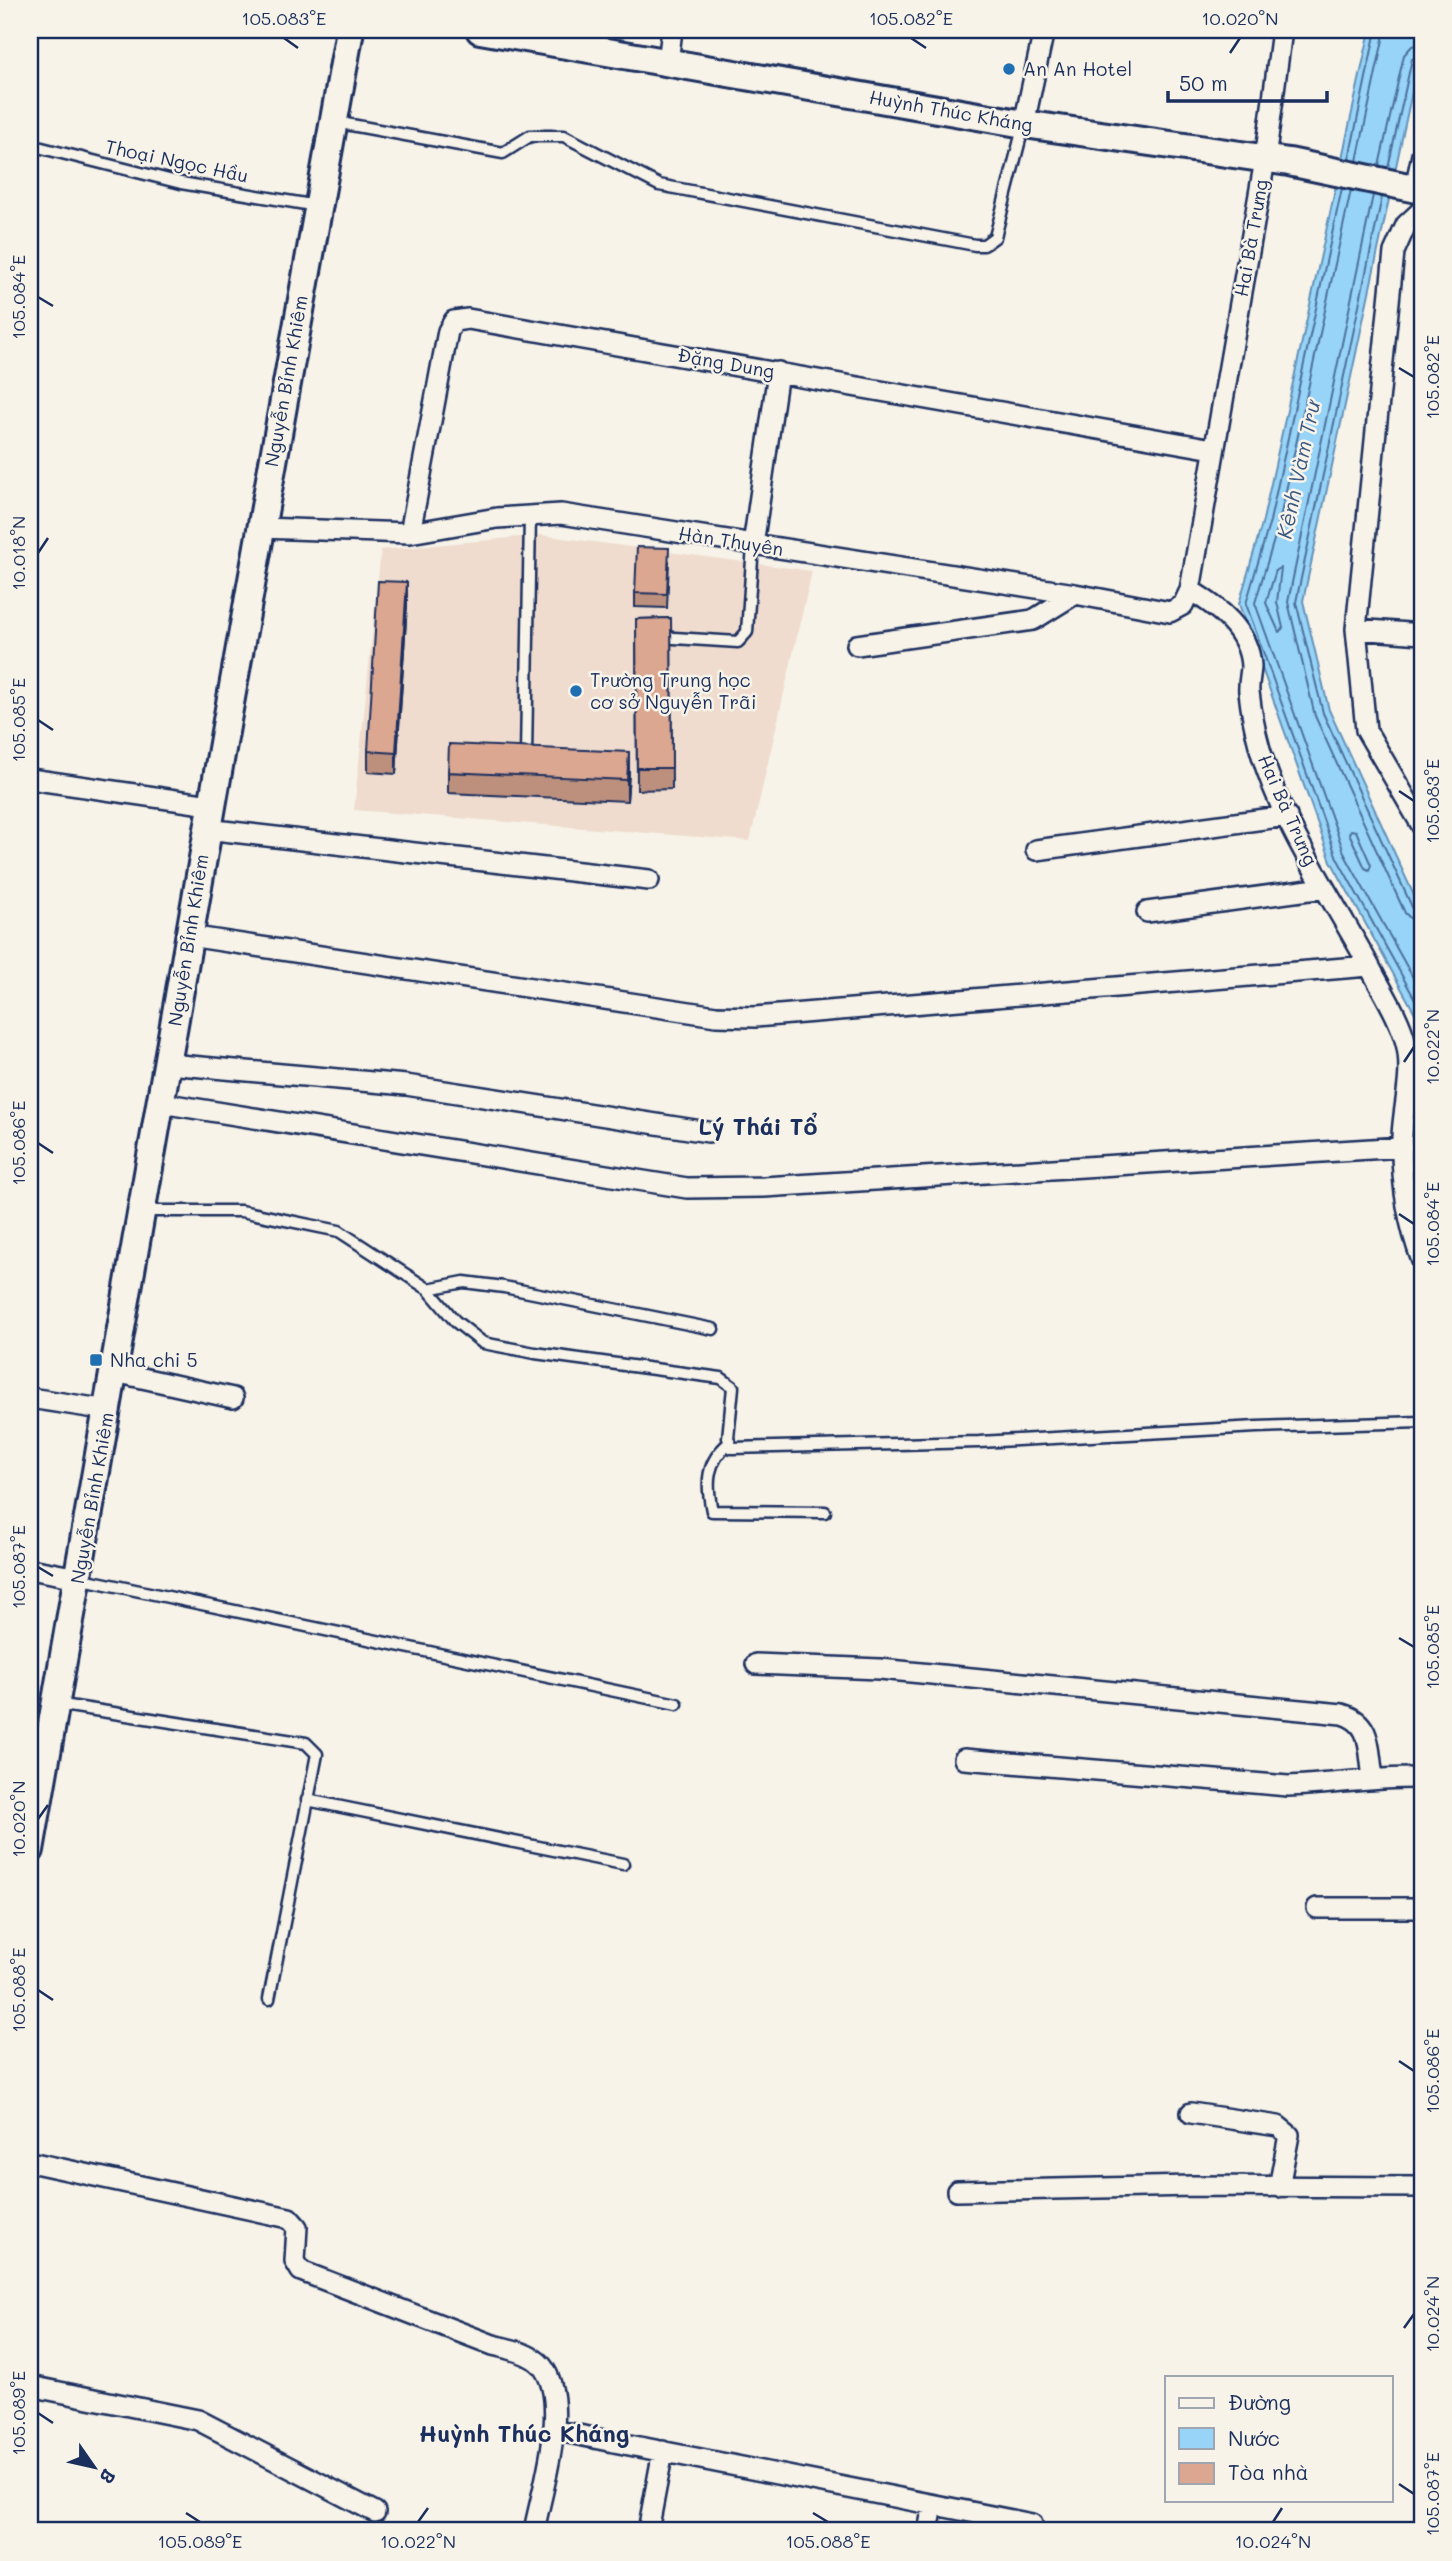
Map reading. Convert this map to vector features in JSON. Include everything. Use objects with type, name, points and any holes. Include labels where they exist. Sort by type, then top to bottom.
[{"type":"main road","name":"Nguyễn Bỉnh Khiêm","points":[[30,1850],[33,1813],[56,1704],[115,1372],[208,817],[350,30]]},
{"type":"main road","name":"Huỳnh Thúc Kháng","points":[[480,30],[1024,124],[1277,161],[1414,193]]},
{"type":"street","points":[[667,62],[672,30]]},
{"type":"street","points":[[1024,124],[1044,30]]},
{"type":"street","name":"Hai Bà Trưng","points":[[1282,30],[1277,161],[1213,449],[1190,590],[1229,620],[1245,644],[1251,666],[1249,692],[1261,749],[1286,816],[1369,967],[1406,1042],[1409,1066],[1403,1147],[1404,1197],[1422,1262]]},
{"type":"street","points":[[1422,155],[1406,225],[1394,252],[1356,629],[1366,730],[1422,826]]},
{"type":"street","name":"Đặng Dung","points":[[410,533],[448,331],[454,321],[468,318],[1213,449]]},
{"type":"street","points":[[753,545],[778,372]]},
{"type":"street","name":"Hàn Thuyên","points":[[260,528],[410,533],[530,514],[561,514],[1075,594],[1170,612],[1183,605],[1190,590]]},
{"type":"street","points":[[857,645],[1033,620],[1075,594]]},
{"type":"street","points":[[1356,629],[1422,634]]},
{"type":"street","points":[[30,779],[208,817],[649,880]]},
{"type":"street","points":[[1035,850],[1286,816]]},
{"type":"street","points":[[1147,912],[1324,888]]},
{"type":"street","points":[[189,936],[716,1016],[755,1017],[1369,967]]},
{"type":"street","points":[[168,1064],[406,1085],[465,1097],[708,1132]]},
{"type":"street","points":[[161,1103],[687,1188],[764,1187],[1403,1147]]},
{"type":"street","points":[[115,1372],[233,1398]]},
{"type":"street","points":[[30,1398],[108,1410]]},
{"type":"street","points":[[30,1569],[78,1578]]},
{"type":"street","points":[[756,1664],[880,1669],[1342,1714],[1357,1718],[1365,1728],[1373,1777]]},
{"type":"street","points":[[964,1759],[1288,1786],[1335,1784],[1373,1777],[1422,1778]]},
{"type":"street","points":[[1317,1908],[1422,1908]]},
{"type":"street","points":[[1191,2113],[1278,2126],[1286,2130],[1289,2135],[1279,2187]]},
{"type":"street","points":[[30,2162],[289,2218],[297,2227],[295,2261],[301,2271],[493,2345],[515,2350],[541,2364],[553,2384],[556,2416],[534,2531]]},
{"type":"street","points":[[957,2190],[1422,2187]]},
{"type":"street","points":[[30,2386],[198,2420],[375,2512]]},
{"type":"street","points":[[553,2430],[1032,2524]]},
{"type":"street","points":[[648,2531],[663,2451]]},
{"type":"street","points":[[928,2531],[933,2506]]},
{"type":"lane","points":[[333,122],[503,153],[530,135],[564,136],[659,185],[975,245],[984,245],[995,237],[1024,124]]},
{"type":"lane","name":"Thoại Ngọc Hầu","points":[[30,145],[181,183],[318,206]]},
{"type":"lane","points":[[526,757],[530,514]]},
{"type":"lane","points":[[649,637],[738,642],[747,632],[753,545]]},
{"type":"lane","points":[[143,1211],[241,1212],[339,1231],[428,1289],[455,1321],[483,1343],[535,1353],[721,1378],[733,1387],[729,1443],[732,1448],[979,1442],[1257,1427],[1422,1422]]},
{"type":"lane","points":[[428,1289],[464,1282],[504,1287],[713,1329]]},
{"type":"lane","points":[[729,1443],[714,1455],[709,1473],[712,1511],[825,1512]]},
{"type":"lane","points":[[78,1578],[677,1704]]},
{"type":"lane","points":[[56,1704],[306,1743],[313,1747],[317,1754],[268,1999]]},
{"type":"lane","points":[[307,1800],[623,1864]]},
{"type":"shaded area","name":"Trường Trung học cơ sở Nguyễn Trãi","points":[[541,535],[812,571],[750,841],[354,810],[381,550]]},
{"type":"water","name":"Kênh Vàm Trư","points":[[1370,30],[1422,30],[1422,45],[1303,601],[1329,710],[1422,913],[1422,1026],[1331,861],[1239,604],[1263,520]]},
{"type":"building","points":[[637,547],[669,548],[667,594],[635,593]]},
{"type":"building","points":[[378,581],[407,582],[396,753],[368,751]]},
{"type":"building","points":[[671,618],[672,768],[637,768],[636,619]]},
{"type":"building","points":[[449,744],[629,752],[627,780],[448,772]]},
{"type":"place","name":"An An Hotel","points":[[1009,69]]},
{"type":"place","name":"Trường Trung học cơ sở Nguyễn Trãi","points":[[576,691]]},
{"type":"place","name":"Nha chi 5","points":[[96,1360]]},
{"type":"district","name":"Lý Thái Tổ","points":[[758,1127]]},
{"type":"district","name":"Huỳnh Thúc Kháng","points":[[524,2434]]}]
